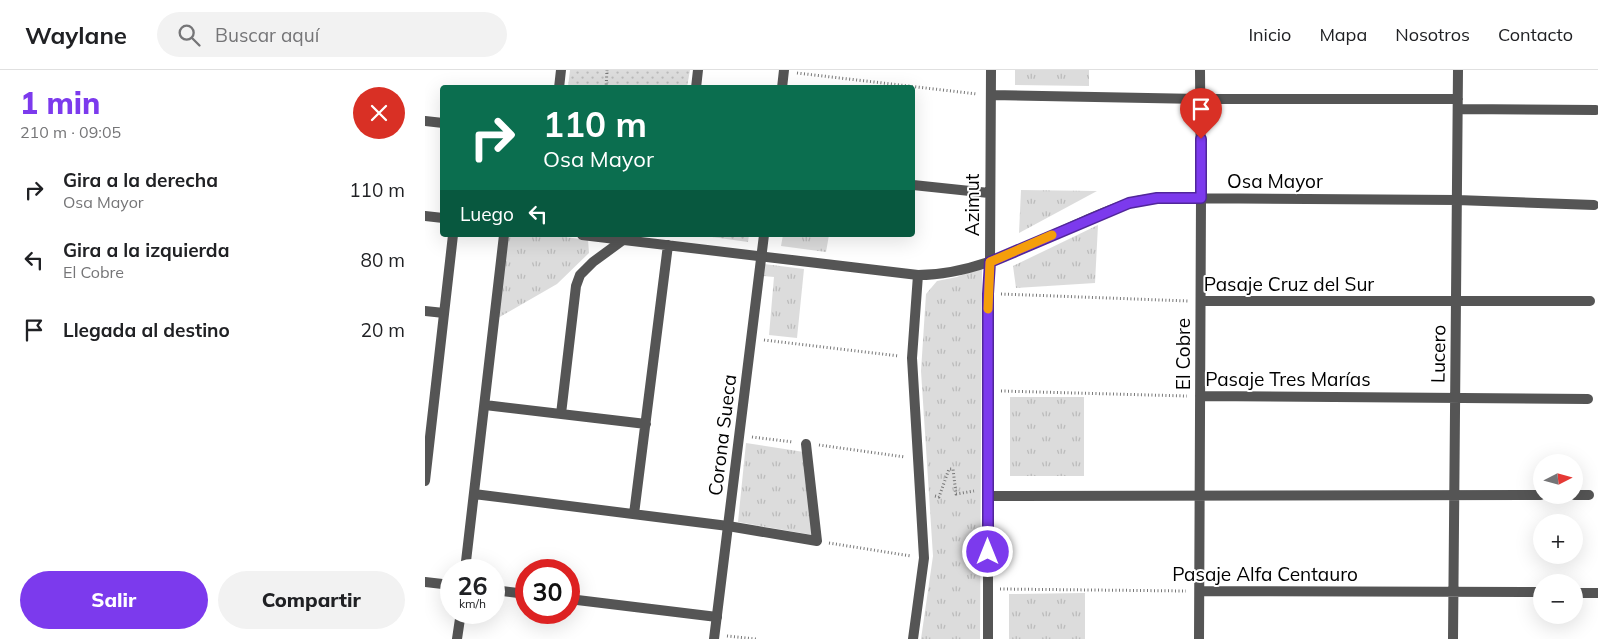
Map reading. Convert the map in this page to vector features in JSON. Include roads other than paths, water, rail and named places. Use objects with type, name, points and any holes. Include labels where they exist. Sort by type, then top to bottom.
[{"type":"street","points":[[559,85],[561,70]]},
{"type":"street","points":[[696,85],[698,70]]},
{"type":"street","name":"Azimut","points":[[987,639],[991,70]]},
{"type":"street","name":"El Cobre","points":[[1199,639],[1201,396],[1200,70]]},
{"type":"street","name":"Lucero","points":[[1453,639],[1458,70]]},
{"type":"street","points":[[782,85],[784,71]]},
{"type":"street","points":[[991,95],[1458,104],[1596,110]]},
{"type":"street","points":[[425,121],[440,123]]},
{"type":"street","points":[[915,185],[989,192]]},
{"type":"street","name":"Osa Mayor","points":[[598,237],[918,275],[939,275],[958,272],[990,262],[1129,203],[1157,198],[1457,200],[1594,205]]},
{"type":"street","points":[[425,216],[440,218]]},
{"type":"street","points":[[425,481],[430,400],[444,313],[453,237]]},
{"type":"street","points":[[466,559],[505,237]]},
{"type":"street","name":"Corona Sueca","points":[[714,637],[764,237]]},
{"type":"street","points":[[561,414],[576,286],[580,275],[593,262],[623,240]]},
{"type":"street","points":[[634,514],[668,245]]},
{"type":"street","points":[[913,639],[924,558],[912,358],[918,275]]},
{"type":"street","name":"Pasaje Cruz del Sur","points":[[1201,301],[1590,301]]},
{"type":"street","points":[[425,311],[444,313]]},
{"type":"street","name":"Pasaje Tres Marías","points":[[1201,396],[1588,399]]},
{"type":"street","points":[[485,405],[646,424]]},
{"type":"street","points":[[474,494],[728,526],[817,541],[806,444]]},
{"type":"street","points":[[988,496],[1533,495]]},
{"type":"street","points":[[1583,495],[1589,495]]},
{"type":"street","points":[[425,582],[440,584]]},
{"type":"street","name":"Pasaje Alfa Centauro","points":[[1199,591],[1533,592]]},
{"type":"street","points":[[1583,592],[1598,593]]},
{"type":"street","points":[[580,600],[717,617]]},
{"type":"street","points":[[457,639],[459,624]]}]
